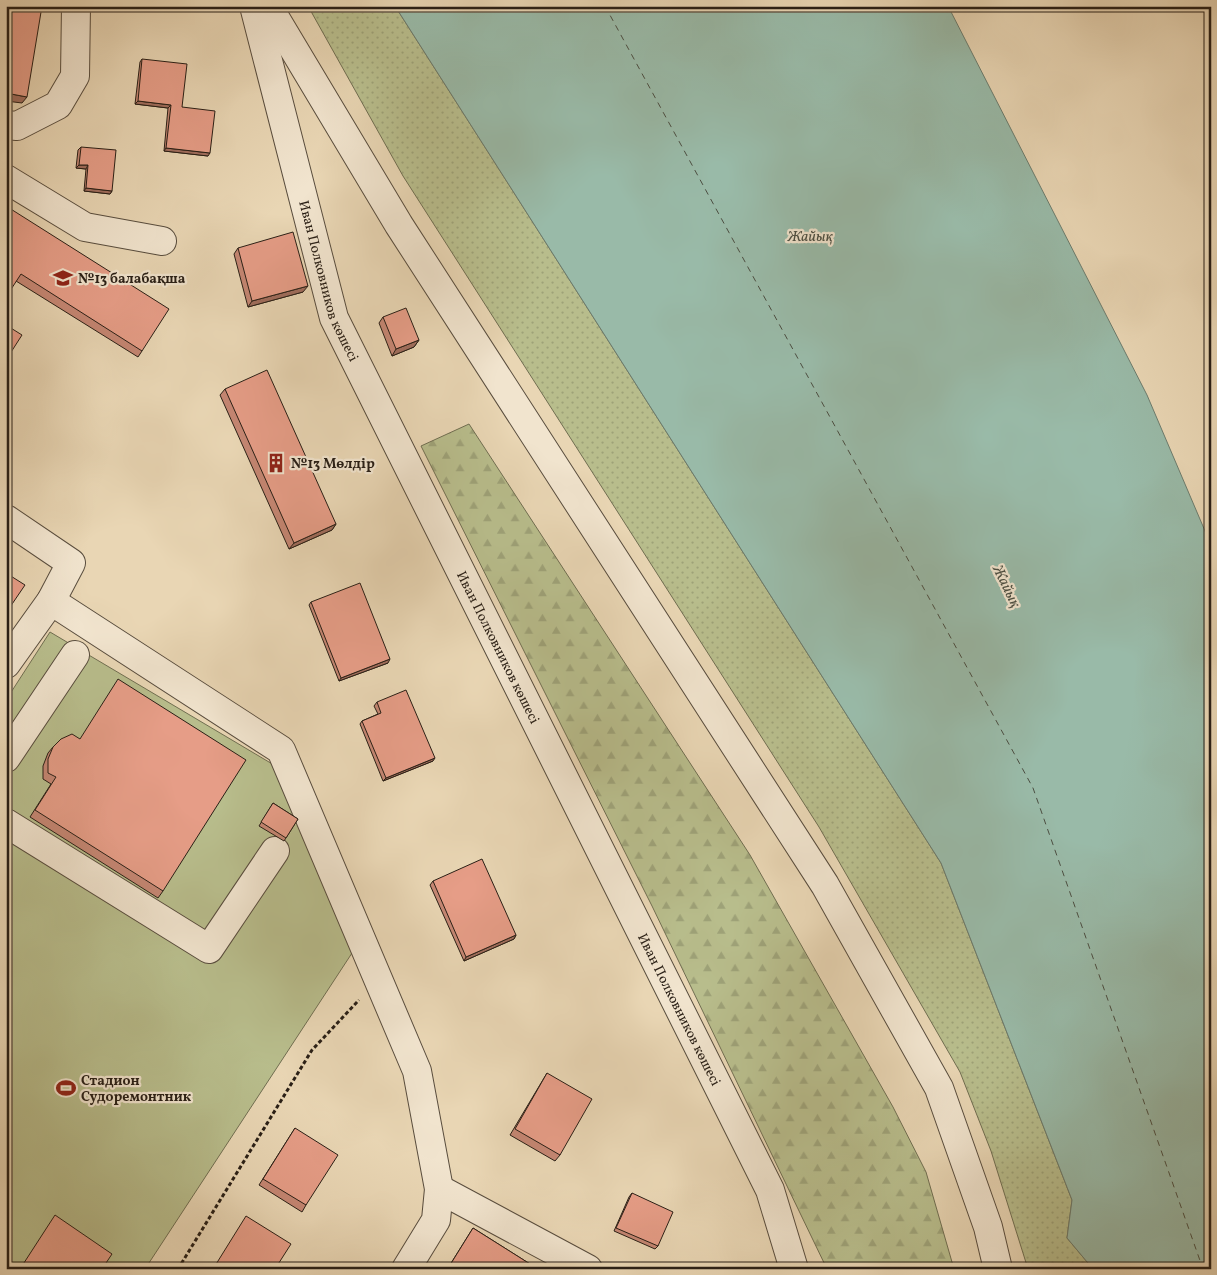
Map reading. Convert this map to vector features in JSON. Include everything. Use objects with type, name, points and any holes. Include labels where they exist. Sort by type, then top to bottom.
[{"type":"street","points":[[6,125],[17,126],[58,105],[75,76],[76,6]]},
{"type":"street","name":"Иван Полковников көшесі","points":[[254,6],[334,318],[770,1190],[794,1269]]},
{"type":"street","points":[[268,6],[399,225],[826,885],[939,1088],[988,1227],[998,1269]]},
{"type":"street","points":[[6,179],[86,227],[162,241]]},
{"type":"street","points":[[6,519],[71,563],[51,601],[6,664]]},
{"type":"street","points":[[51,601],[281,750],[417,1071],[439,1189],[436,1220],[406,1269]]},
{"type":"street","points":[[6,758],[74,655]]},
{"type":"street","points":[[6,823],[209,949],[276,851]]},
{"type":"street","points":[[439,1189],[588,1269]]},
{"type":"path","points":[[178,1269],[312,1050],[378,979]]},
{"type":"green space","points":[[308,6],[395,6],[941,863],[1072,1200],[1067,1238],[1093,1269],[1028,1269],[991,1151],[960,1072],[819,827],[403,176]]},
{"type":"green space","points":[[469,424],[750,855],[893,1107],[926,1172],[954,1269],[827,1269],[652,906],[421,446]]},
{"type":"green space","points":[[50,632],[274,765],[354,950],[145,1269],[6,1269],[6,700]]},
{"type":"water","name":"Жайық","points":[[395,6],[948,6],[1147,395],[1211,545],[1211,1269],[1093,1269],[1067,1238],[1072,1200],[941,863]]},
{"type":"building","points":[[6,6],[42,6],[27,97],[6,93]]},
{"type":"building","points":[[142,59],[187,64],[182,107],[215,111],[210,153],[166,148],[171,105],[138,101]]},
{"type":"building","points":[[81,147],[116,150],[112,191],[86,188],[88,165],[79,165]]},
{"type":"building","points":[[6,206],[169,309],[142,351],[21,274],[6,297]]},
{"type":"building","points":[[293,232],[308,286],[252,301],[238,248]]},
{"type":"building","points":[[406,308],[419,340],[396,349],[383,317]]},
{"type":"building","points":[[6,325],[22,335],[6,360]]},
{"type":"building","name":"№13 Мөлдiр","points":[[267,370],[336,524],[294,543],[225,389]]},
{"type":"building","points":[[6,573],[25,585],[6,613]]},
{"type":"building","points":[[360,583],[390,659],[341,678],[311,602]]},
{"type":"building","points":[[118,679],[246,760],[163,891],[35,810],[56,777],[48,773],[48,759],[53,747],[61,739],[72,734],[80,739]]},
{"type":"building","points":[[406,690],[435,758],[386,778],[362,721],[381,713],[377,702]]},
{"type":"building","points":[[273,803],[298,819],[286,838],[261,822]]},
{"type":"building","points":[[482,859],[516,935],[466,957],[433,881]]},
{"type":"building","points":[[547,1073],[592,1099],[560,1155],[515,1129]]},
{"type":"building","points":[[295,1128],[338,1155],[306,1205],[263,1179]]},
{"type":"building","points":[[632,1193],[673,1212],[658,1246],[616,1228]]},
{"type":"building","points":[[55,1215],[112,1254],[102,1269],[20,1269]]},
{"type":"building","points":[[246,1216],[291,1244],[275,1269],[213,1269]]},
{"type":"building","points":[[473,1228],[538,1269],[457,1269],[450,1265]]},
{"type":"ferry route","points":[[605,6],[1033,788],[1203,1269]]},
{"type":"place","name":"№13 балабақша","points":[[63,278]]},
{"type":"place","name":"№13 Мөлдiр","points":[[276,463]]},
{"type":"place","name":"Стадион Судоремонтник","points":[[66,1088]]}]
